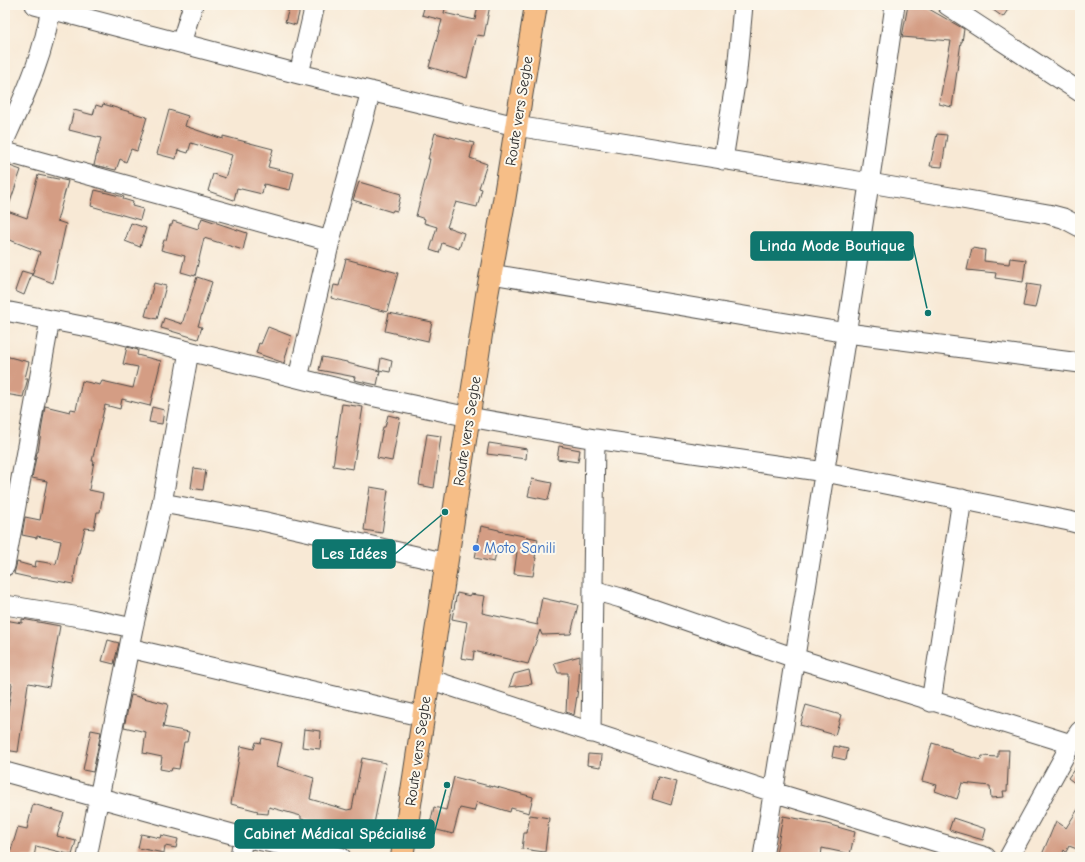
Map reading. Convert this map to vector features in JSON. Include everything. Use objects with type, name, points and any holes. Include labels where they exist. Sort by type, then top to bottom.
[{"type":"main road","name":"Route vers Segbe","points":[[402,857],[491,274],[536,5]]},
{"type":"street","points":[[181,43],[193,5]]},
{"type":"street","points":[[299,74],[315,5]]},
{"type":"street","points":[[723,160],[736,72],[743,5]]},
{"type":"street","points":[[763,857],[847,333],[895,5]]},
{"type":"street","points":[[947,5],[1080,92]]},
{"type":"street","points":[[5,139],[38,64],[49,22],[46,6],[299,74],[516,126],[870,183],[1048,214],[1063,218],[1080,227]]},
{"type":"street","points":[[298,378],[330,241],[370,91]]},
{"type":"street","points":[[5,152],[330,241]]},
{"type":"street","points":[[491,274],[847,333],[1080,363]]},
{"type":"street","points":[[5,311],[108,331],[366,395],[469,416],[595,439],[824,472],[1069,520],[1080,524]]},
{"type":"street","points":[[5,566],[50,320]]},
{"type":"street","points":[[87,857],[133,628],[162,503],[189,351]]},
{"type":"street","points":[[591,733],[595,439]]},
{"type":"street","points":[[931,702],[962,499]]},
{"type":"street","points":[[162,503],[262,521],[447,563]]},
{"type":"street","points":[[593,590],[621,598],[795,658],[931,702],[1075,738],[1009,857]]},
{"type":"street","points":[[5,604],[133,628]]},
{"type":"street","points":[[129,648],[424,717]]},
{"type":"street","points":[[429,679],[773,792],[986,857]]},
{"type":"street","points":[[5,772],[243,837],[342,857]]},
{"type":"street","points":[[240,857],[243,837]]},
{"type":"building","points":[[290,5],[301,5],[296,25],[285,22]]},
{"type":"building","points":[[425,5],[446,5],[444,13],[475,20],[478,5],[490,5],[484,36],[477,35],[467,78],[429,67],[442,20],[422,15]]},
{"type":"building","points":[[908,5],[922,5],[964,29],[952,107],[939,104],[951,41],[902,37]]},
{"type":"building","points":[[986,5],[1011,5],[1003,17]]},
{"type":"building","points":[[103,104],[147,117],[137,151],[131,149],[126,162],[120,159],[116,170],[94,165],[101,138],[69,130],[74,110],[93,115],[96,105],[102,107]]},
{"type":"building","points":[[169,110],[188,116],[185,126],[223,139],[223,136],[273,149],[268,167],[294,173],[290,190],[264,184],[262,194],[237,188],[234,200],[208,191],[213,174],[225,178],[232,155],[191,143],[188,153],[178,150],[176,159],[157,154]]},
{"type":"building","points":[[435,133],[474,143],[470,158],[487,164],[479,188],[482,189],[477,207],[456,202],[447,227],[464,233],[459,249],[442,243],[439,253],[430,250],[437,227],[424,223],[425,219],[416,216]]},
{"type":"building","points":[[937,134],[947,135],[942,167],[930,166]]},
{"type":"building","points":[[10,166],[21,170],[7,211],[27,218],[38,175],[68,181],[57,221],[66,224],[53,283],[32,275],[40,252],[5,238],[5,182]]},
{"type":"building","points":[[359,182],[401,194],[397,211],[393,210],[392,212],[353,200]]},
{"type":"building","points":[[95,190],[124,197],[123,199],[133,202],[132,206],[143,209],[140,220],[91,206]]},
{"type":"building","points":[[202,218],[247,233],[243,250],[204,238],[195,276],[181,272],[185,256],[161,250],[164,240],[166,240],[170,225],[172,225],[173,221],[198,229]]},
{"type":"building","points":[[131,223],[146,228],[140,247],[125,241]]},
{"type":"building","points":[[972,248],[985,250],[984,261],[1009,264],[1010,258],[1026,260],[1023,282],[995,278],[996,273],[967,270]]},
{"type":"building","points":[[346,259],[398,273],[387,312],[331,298],[334,285],[339,286]]},
{"type":"building","points":[[22,271],[32,274],[24,295],[15,291]]},
{"type":"building","points":[[197,277],[212,282],[198,326],[202,327],[198,339],[161,328],[164,318],[182,324]]},
{"type":"building","points":[[154,283],[166,286],[157,319],[145,316]]},
{"type":"building","points":[[1027,284],[1040,286],[1035,308],[1023,306]]},
{"type":"building","points":[[389,313],[432,322],[428,341],[385,331]]},
{"type":"building","points":[[268,327],[291,336],[284,363],[256,353],[259,343],[261,344]]},
{"type":"building","points":[[127,347],[138,350],[137,355],[161,361],[150,406],[122,399],[120,409],[105,405],[92,461],[94,461],[89,490],[103,493],[100,512],[97,512],[94,529],[85,528],[78,553],[73,584],[14,574],[17,562],[35,567],[36,561],[56,564],[61,541],[37,536],[37,538],[22,535],[25,517],[40,520],[47,481],[32,478],[38,452],[45,406],[70,412],[71,409],[76,410],[82,381],[100,385],[102,381],[133,388],[138,367],[123,364]]},
{"type":"building","points":[[5,356],[29,362],[25,378],[28,378],[23,397],[5,394]]},
{"type":"building","points":[[322,357],[380,371],[377,385],[354,380],[355,377],[319,370]]},
{"type":"building","points":[[381,358],[392,361],[390,372],[379,370]]},
{"type":"building","points":[[342,404],[363,407],[353,469],[333,466]]},
{"type":"building","points":[[152,407],[164,410],[162,424],[149,422]]},
{"type":"building","points":[[388,415],[400,418],[392,461],[377,458],[383,427],[385,427]]},
{"type":"building","points":[[427,434],[441,436],[434,488],[419,485]]},
{"type":"building","points":[[489,443],[527,449],[526,459],[487,454]]},
{"type":"building","points":[[559,446],[580,450],[578,462],[557,459]]},
{"type":"building","points":[[194,468],[206,470],[203,490],[191,488]]},
{"type":"building","points":[[532,479],[552,483],[548,500],[528,496]]},
{"type":"building","points":[[370,487],[388,490],[382,533],[364,530]]},
{"type":"building","points":[[481,526],[538,539],[533,576],[514,574],[517,552],[497,548],[494,562],[475,558]]},
{"type":"building","points":[[457,593],[470,596],[470,594],[485,596],[482,613],[538,625],[537,623],[542,598],[578,605],[571,634],[542,635],[540,630],[528,664],[474,651],[473,660],[461,658],[467,622],[452,619]]},
{"type":"building","points":[[22,619],[60,626],[49,687],[28,684],[18,752],[5,750],[8,728],[5,727],[12,684],[5,682],[5,620],[22,623]]},
{"type":"building","points":[[108,640],[119,643],[114,664],[102,661]]},
{"type":"building","points":[[580,656],[579,683],[574,715],[566,712],[568,673],[558,673],[554,663]]},
{"type":"building","points":[[529,670],[532,684],[509,687],[514,674]]},
{"type":"building","points":[[131,695],[168,704],[163,727],[189,732],[187,742],[184,742],[179,769],[172,768],[171,771],[160,769],[162,757],[143,753],[146,732],[124,727]]},
{"type":"building","points":[[806,705],[841,715],[835,735],[800,725]]},
{"type":"building","points":[[304,729],[321,731],[320,749],[302,747]]},
{"type":"building","points":[[91,730],[101,732],[93,772],[83,770]]},
{"type":"building","points":[[262,738],[282,743],[277,766],[314,778],[310,799],[347,810],[352,809],[362,758],[386,763],[371,839],[342,833],[343,830],[301,819],[301,816],[269,807],[268,814],[257,813],[258,811],[231,804],[241,746],[254,749],[256,742],[261,743]]},
{"type":"building","points":[[932,743],[952,749],[951,751],[981,760],[982,756],[998,757],[998,750],[1009,750],[1007,791],[1003,791],[1004,797],[991,798],[990,786],[962,783],[957,799],[935,791],[937,785],[922,781]]},
{"type":"building","points":[[834,746],[848,749],[846,760],[832,757]]},
{"type":"building","points":[[588,754],[602,755],[601,767],[587,765]]},
{"type":"building","points":[[1080,761],[1080,787],[1068,778]]},
{"type":"building","points":[[454,777],[533,797],[529,813],[511,808],[510,812],[477,802],[474,811],[460,808],[453,834],[429,828],[434,807],[446,810]]},
{"type":"building","points":[[658,777],[677,782],[671,805],[652,799]]},
{"type":"building","points":[[33,804],[64,813],[57,836],[76,841],[72,855],[36,846],[34,857],[9,857],[18,827],[27,829]]},
{"type":"building","points":[[1080,806],[1080,843],[1077,849],[1069,846],[1066,852],[1064,850],[1061,857],[1041,857],[1056,821],[1066,828]]},
{"type":"building","points":[[530,815],[549,818],[545,852],[522,849],[524,833],[527,833]]},
{"type":"building","points":[[783,816],[827,824],[855,832],[850,854],[822,848],[821,857],[792,857],[776,854]]},
{"type":"building","points":[[953,818],[986,829],[983,840],[949,830]]},
{"type":"building","points":[[141,834],[160,838],[161,835],[178,839],[176,848],[165,846],[164,853],[138,848]]},
{"type":"place","name":"Linda Mode Boutique","points":[[928,313]]},
{"type":"place","name":"Les Idées","points":[[445,512]]},
{"type":"place","name":"Moto Sanili","points":[[476,548]]},
{"type":"place","name":"Cabinet Médical Spécialisé","points":[[447,785]]}]
